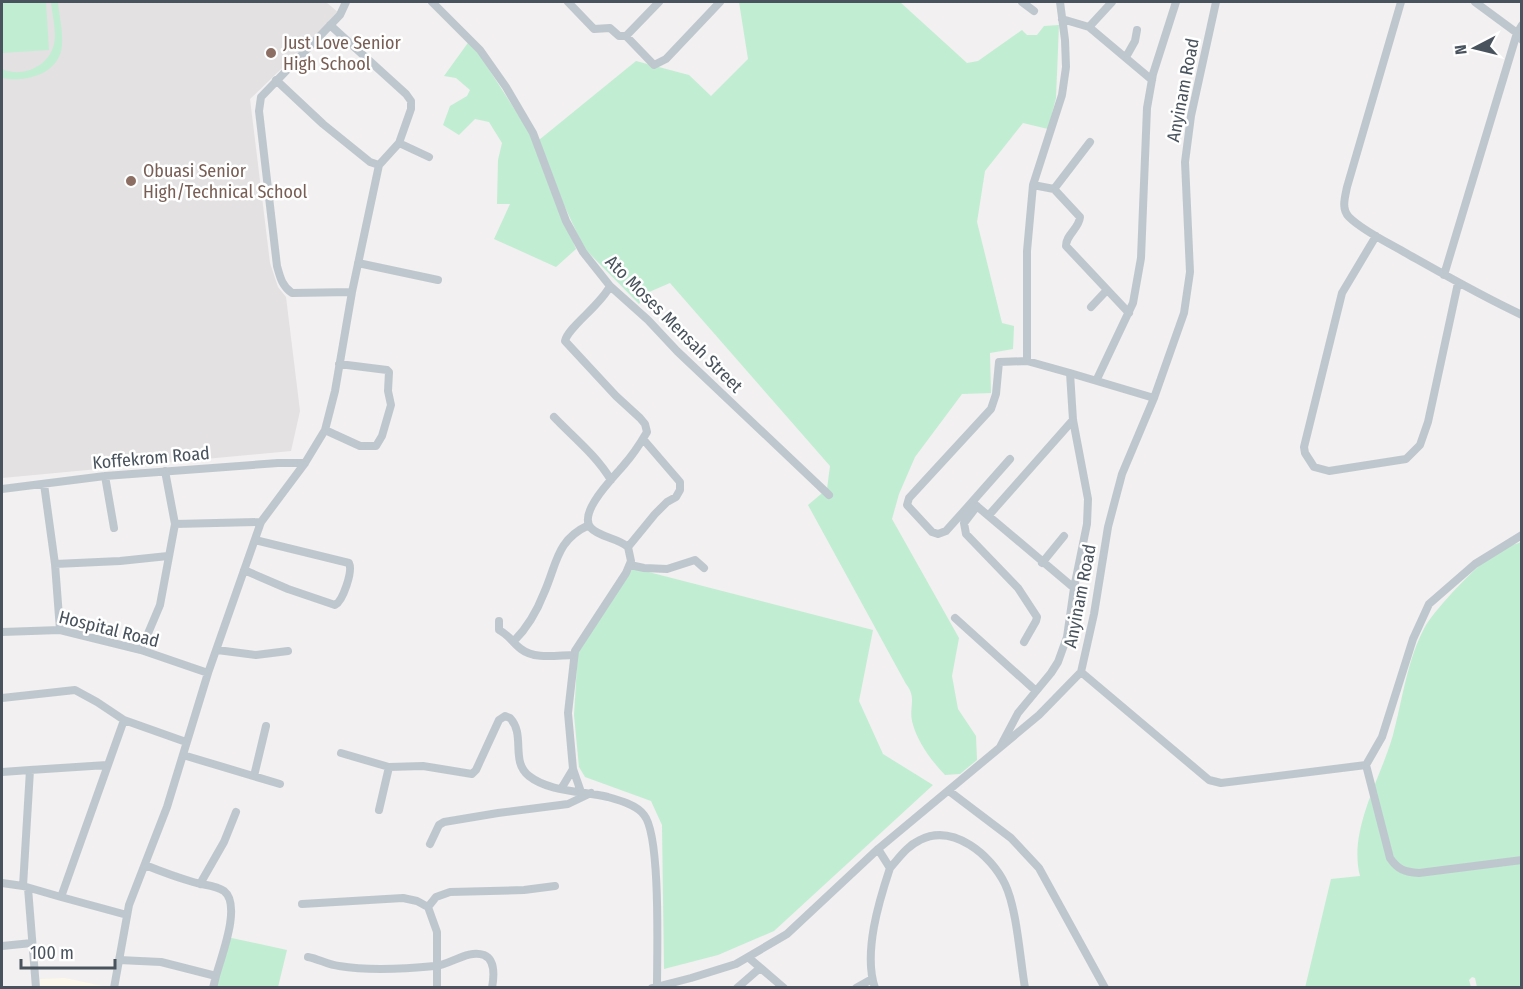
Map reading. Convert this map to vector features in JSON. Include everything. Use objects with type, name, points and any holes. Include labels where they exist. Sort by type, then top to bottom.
[{"type":"street","points":[[346,2],[340,15],[261,98],[260,111],[271,227],[280,278],[286,289],[292,293],[352,292]]},
{"type":"street","name":"Ato Moses Mensah Street","points":[[432,2],[480,50],[506,87],[533,133],[566,220],[583,252],[610,286],[648,320],[763,435],[829,495]]},
{"type":"street","points":[[568,2],[594,29],[610,28],[619,36],[626,36],[659,2]]},
{"type":"street","points":[[626,36],[651,63],[658,64],[666,59],[720,2]]},
{"type":"street","points":[[1022,2],[1034,11]]},
{"type":"street","points":[[1027,361],[1027,251],[1033,185],[1062,95],[1066,67],[1060,2]]},
{"type":"street","points":[[1089,27],[1112,2]]},
{"type":"street","points":[[1096,379],[1129,313],[1135,294],[1141,258],[1146,126],[1152,80],[1176,2]]},
{"type":"street","name":"Anyinam Road","points":[[655,987],[715,971],[748,958],[787,934],[878,849],[998,752],[1057,698],[1081,672],[1094,614],[1108,527],[1122,474],[1154,398],[1184,313],[1190,273],[1185,162],[1191,116],[1216,2]]},
{"type":"street","points":[[1401,2],[1344,201],[1345,211],[1349,217],[1376,236],[1458,283],[1521,315]]},
{"type":"street","points":[[1444,274],[1520,33],[1475,2]]},
{"type":"street","points":[[1062,19],[1089,27],[1152,80]]},
{"type":"street","points":[[114,987],[127,915],[167,807],[208,673],[261,522],[325,430],[379,165],[399,142],[411,109],[411,101],[406,94],[330,25]]},
{"type":"street","points":[[1126,57],[1135,41],[1137,30]]},
{"type":"street","points":[[276,80],[323,124],[370,162],[379,165]]},
{"type":"street","points":[[1054,189],[1090,141]]},
{"type":"street","points":[[399,142],[429,157]]},
{"type":"street","points":[[1033,185],[1054,189],[1080,218],[1067,238],[1066,246],[1129,313]]},
{"type":"street","points":[[1376,236],[1342,292],[1305,447],[1305,453],[1314,467],[1321,471],[1341,470],[1406,459],[1416,451],[1428,422],[1458,283]]},
{"type":"street","points":[[358,263],[438,280]]},
{"type":"street","points":[[581,792],[573,769],[568,712],[574,655],[578,644],[630,565],[631,555],[628,547],[618,539],[596,532],[589,525],[589,517],[599,495],[647,432],[645,424],[565,341],[569,332],[605,297],[610,286]]},
{"type":"street","points":[[1091,307],[1107,290]]},
{"type":"street","points":[[1010,459],[974,504],[946,531],[938,534],[933,532],[909,508],[907,502],[991,410],[996,394],[999,362],[1027,361],[1096,379],[1154,398]]},
{"type":"street","points":[[325,430],[360,446],[376,446],[382,436],[391,405],[387,370],[339,364]]},
{"type":"street","points":[[998,752],[1014,719],[1058,662],[1067,637],[1087,524],[1088,499],[1073,420],[1070,373]]},
{"type":"street","points":[[554,417],[578,443],[600,462],[611,480]]},
{"type":"street","points":[[988,515],[1073,420]]},
{"type":"street","points":[[628,547],[655,514],[676,497],[681,486],[643,439]]},
{"type":"street","name":"Koffekrom Road","points":[[2,489],[105,476],[304,463]]},
{"type":"street","points":[[141,650],[160,605],[174,524],[165,471]]},
{"type":"street","points":[[105,476],[114,528]]},
{"type":"street","points":[[44,484],[55,564],[60,630]]},
{"type":"street","points":[[974,504],[1074,588]]},
{"type":"street","points":[[974,504],[964,523],[966,534],[1018,588],[1037,617],[1024,642]]},
{"type":"street","points":[[174,524],[261,522]]},
{"type":"street","points":[[514,641],[524,632],[544,594],[561,548],[568,539],[589,525]]},
{"type":"street","points":[[1521,535],[1475,564],[1429,604],[1413,639],[1382,737],[1366,765],[1390,858],[1396,868],[1419,873],[1521,860]]},
{"type":"street","points":[[1042,563],[1064,536]]},
{"type":"street","points":[[244,570],[335,605],[340,602],[351,569],[349,562],[255,540]]},
{"type":"street","points":[[55,564],[168,556]]},
{"type":"street","points":[[630,565],[651,569],[667,568],[695,560],[704,568]]},
{"type":"street","points":[[955,618],[1036,692]]},
{"type":"street","points":[[499,621],[499,630],[507,634],[522,650],[531,654],[574,655]]},
{"type":"street","name":"Hospital Road","points":[[2,632],[60,630],[141,650],[208,673]]},
{"type":"street","points":[[217,650],[256,655],[288,651]]},
{"type":"street","points":[[1081,672],[1209,780],[1221,783],[1366,765]]},
{"type":"street","points":[[2,698],[75,690],[124,720],[186,742]]},
{"type":"street","points":[[341,753],[389,767],[423,766],[472,774],[477,770],[497,722],[507,717],[512,719],[518,733],[519,761],[522,769],[534,779],[561,789],[610,798],[638,809],[645,815],[650,825],[655,864],[655,987]]},
{"type":"street","points":[[61,897],[124,720]]},
{"type":"street","points":[[254,776],[266,726]]},
{"type":"street","points":[[183,755],[280,784]]},
{"type":"street","points":[[2,772],[107,765]]},
{"type":"street","points":[[379,810],[389,767]]},
{"type":"street","points":[[561,789],[573,769]]},
{"type":"street","points":[[30,770],[26,887],[36,987]]},
{"type":"street","points":[[949,791],[1011,838],[1039,868],[1105,987]]},
{"type":"street","points":[[430,844],[439,825],[444,822],[568,804],[591,793]]},
{"type":"street","points":[[200,884],[224,842],[236,812]]},
{"type":"street","points":[[856,987],[874,983],[874,931],[879,901],[890,868],[908,848],[920,840],[934,836],[960,840],[986,857],[1005,884],[1011,901],[1025,987]]},
{"type":"street","points":[[878,849],[890,868]]},
{"type":"street","points":[[144,865],[222,890],[231,902],[230,926],[213,987]]},
{"type":"street","points":[[2,883],[26,887],[127,915]]},
{"type":"street","points":[[428,908],[436,897],[450,892],[524,890],[555,886]]},
{"type":"street","points":[[302,904],[403,898],[417,901],[428,908],[437,932],[437,987]]},
{"type":"street","points":[[2,946],[32,943]]},
{"type":"street","points":[[308,957],[350,968],[438,966],[466,956],[483,955],[490,959],[492,964],[494,976],[492,987]]},
{"type":"street","points":[[748,958],[784,987]]},
{"type":"street","points":[[119,960],[161,962],[216,975]]},
{"type":"street","points":[[737,987],[760,968]]},
{"type":"shaded area","name":"Obuasi Senior High/Technical School","points":[[2,2],[326,2],[339,13],[250,99],[270,263],[278,287],[286,297],[300,411],[291,451],[2,478]]},
{"type":"shaded area","points":[[65,978],[107,987],[40,987],[40,979]]},
{"type":"green space","points":[[2,2],[46,2],[49,50],[2,53]]},
{"type":"green space","points":[[51,2],[58,2],[62,33],[60,54],[55,63],[49,69],[31,77],[2,78],[2,69],[26,71],[47,59],[54,44],[55,34]]},
{"type":"green space","points":[[739,2],[900,2],[967,63],[978,61],[1022,30],[1027,35],[1037,35],[1044,26],[1059,25],[1056,98],[1048,129],[1023,123],[985,171],[977,222],[1002,323],[1014,326],[1013,349],[990,353],[991,393],[962,394],[915,457],[899,494],[892,519],[959,638],[952,676],[958,709],[976,736],[977,760],[960,774],[945,775],[921,743],[912,721],[912,698],[909,689],[808,505],[827,489],[830,466],[670,283],[649,292],[639,304],[584,248],[563,203],[539,140],[636,61],[689,75],[711,96],[748,59]]},
{"type":"green space","points":[[470,40],[530,133],[576,249],[556,267],[494,239],[510,204],[497,204],[498,160],[502,143],[489,122],[475,119],[459,135],[443,125],[450,106],[467,96],[470,90],[456,78],[444,76]]},
{"type":"green space","points":[[1521,542],[1521,987],[1477,987],[1475,978],[1472,977],[1469,980],[1471,987],[1305,988],[1331,879],[1360,876],[1357,858],[1362,823],[1388,752],[1414,651],[1426,625],[1439,607],[1479,566],[1496,552]]},
{"type":"green space","points":[[633,568],[873,630],[859,701],[883,754],[933,785],[774,931],[718,955],[664,969],[662,825],[651,801],[585,777],[579,767],[574,715],[578,649]]},
{"type":"green space","points":[[227,937],[287,950],[278,987],[214,988]]},
{"type":"place","name":"Just Love Senior High School","points":[[271,53]]},
{"type":"place","name":"Obuasi Senior High/Technical School","points":[[131,181]]}]
